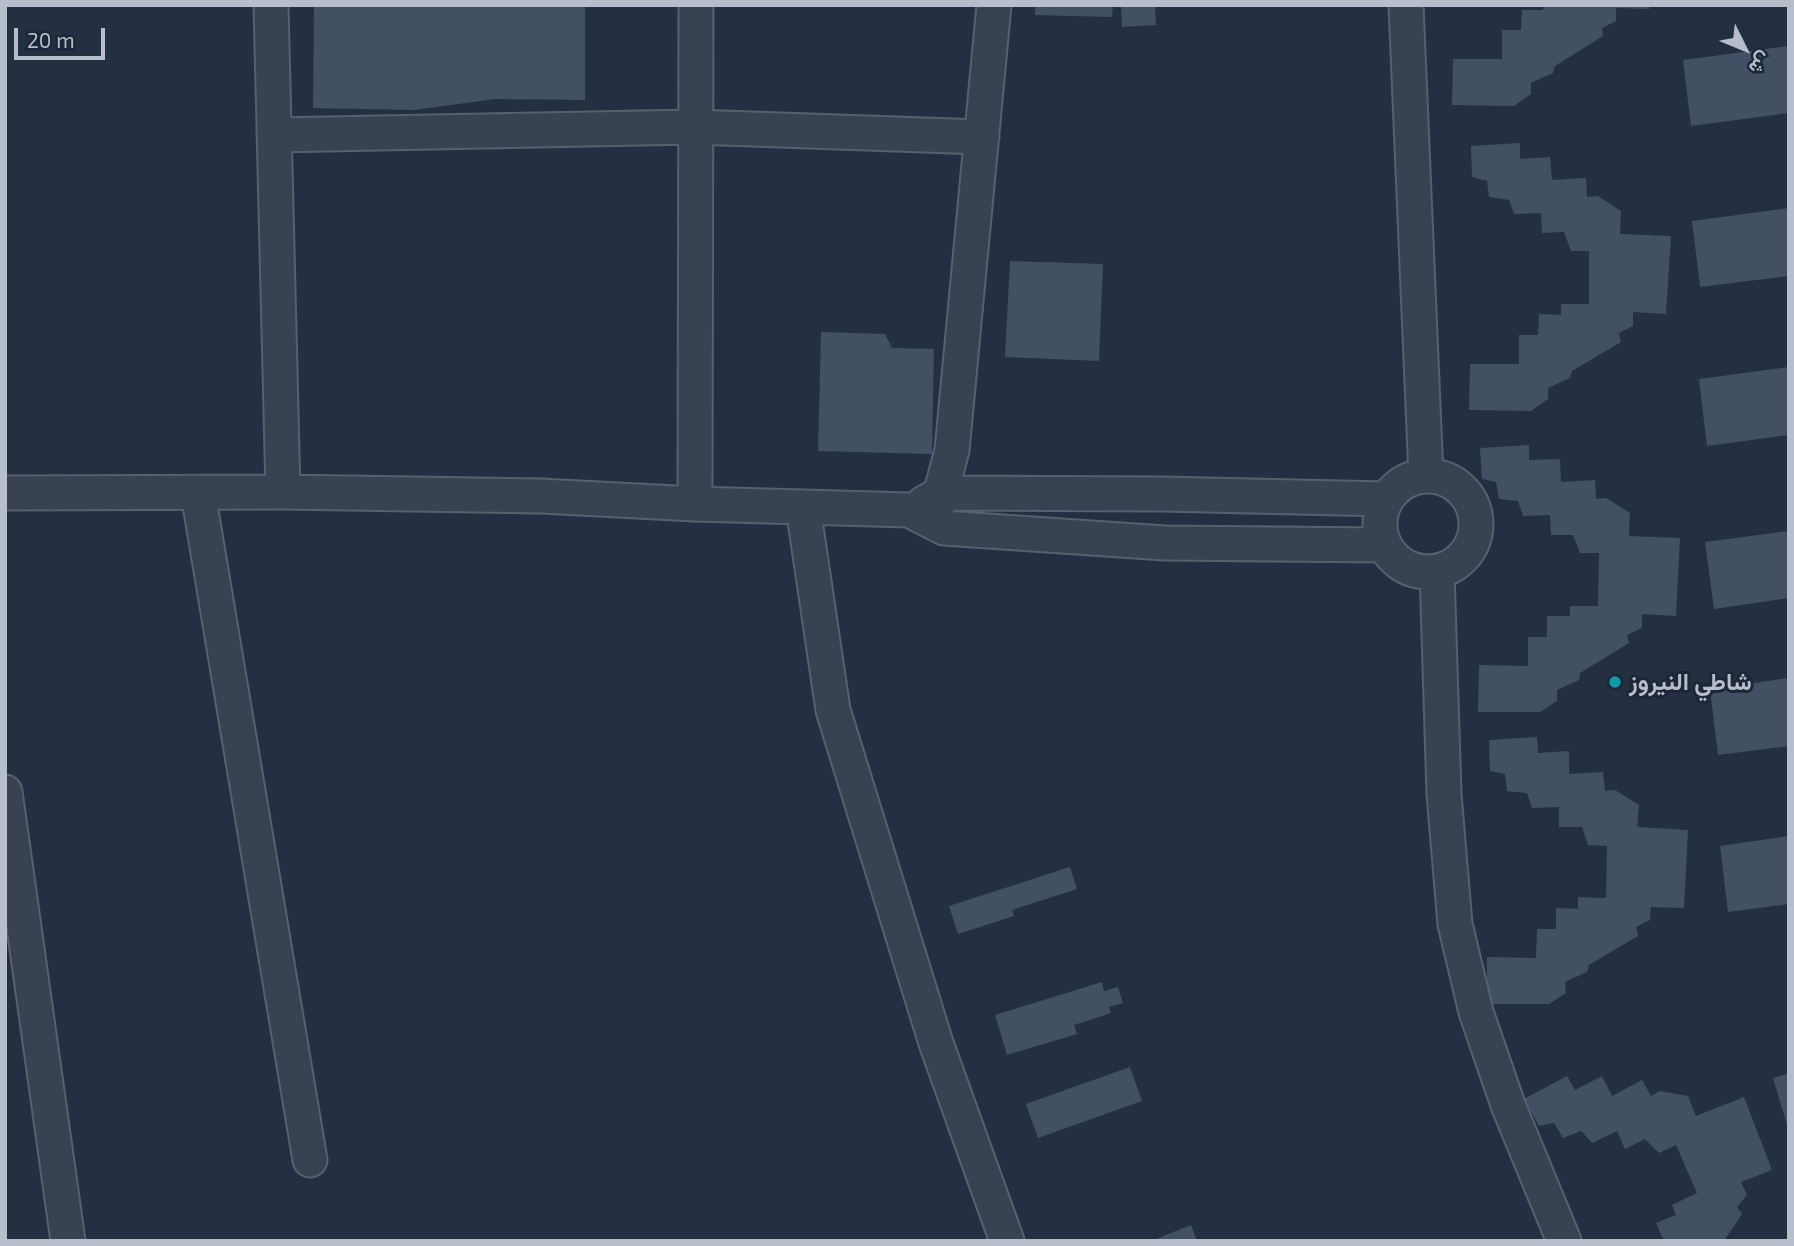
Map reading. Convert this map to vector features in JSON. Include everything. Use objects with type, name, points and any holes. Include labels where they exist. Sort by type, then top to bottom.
[{"type":"street","points":[[271,5],[283,492]]},
{"type":"street","points":[[695,504],[696,5]]},
{"type":"street","points":[[928,509],[952,450],[994,5]]},
{"type":"street","points":[[1406,5],[1426,476]]},
{"type":"street","points":[[274,135],[694,127],[982,137]]},
{"type":"street","points":[[1426,476],[1442,478],[1456,484],[1467,496],[1474,510],[1476,526],[1473,541],[1464,555],[1452,565],[1437,571],[1422,572],[1406,567],[1394,558],[1385,545],[1380,530],[1380,514],[1386,499],[1396,487],[1410,479],[1426,476]]},
{"type":"street","points":[[198,492],[310,1160]]},
{"type":"street","points":[[5,493],[283,492],[541,496],[695,504],[928,509],[1050,494],[1386,499]]},
{"type":"street","points":[[1050,494],[1051,535]]},
{"type":"street","points":[[803,507],[833,710],[936,1043],[1007,1241]]},
{"type":"street","points":[[928,509],[944,528],[1164,543],[1385,545]]},
{"type":"street","points":[[1437,571],[1444,794],[1455,924],[1476,1013],[1508,1105],[1564,1241]]},
{"type":"street","points":[[5,792],[68,1241]]},
{"type":"building","points":[[314,5],[585,5],[585,100],[495,99],[414,110],[313,108]]},
{"type":"building","points":[[1035,5],[1113,5],[1112,17],[1035,15]]},
{"type":"building","points":[[1121,5],[1155,5],[1156,25],[1122,27]]},
{"type":"building","points":[[1544,5],[1650,5],[1649,9],[1616,8],[1616,21],[1602,28],[1603,36],[1555,66],[1553,73],[1531,83],[1531,94],[1514,106],[1452,105],[1453,59],[1502,59],[1502,30],[1521,30],[1522,10],[1543,10]]},
{"type":"building","points":[[1789,46],[1789,113],[1691,126],[1683,60]]},
{"type":"building","points":[[1520,143],[1520,159],[1550,157],[1552,180],[1586,178],[1587,197],[1598,196],[1621,211],[1620,234],[1671,236],[1666,314],[1633,312],[1633,326],[1619,333],[1621,342],[1572,371],[1570,378],[1548,388],[1548,399],[1531,411],[1469,410],[1470,364],[1519,364],[1519,335],[1538,335],[1539,314],[1561,315],[1561,304],[1589,304],[1589,251],[1571,251],[1564,232],[1542,233],[1541,213],[1514,214],[1509,200],[1489,197],[1487,181],[1472,177],[1471,146]]},
{"type":"building","points":[[1789,208],[1789,276],[1700,287],[1692,221]]},
{"type":"building","points":[[1010,261],[1103,264],[1099,361],[1005,357]]},
{"type":"building","points":[[821,332],[885,334],[892,348],[934,349],[932,454],[818,451]]},
{"type":"building","points":[[1789,367],[1789,435],[1707,446],[1699,379]]},
{"type":"building","points":[[1529,445],[1529,460],[1560,459],[1561,482],[1595,480],[1596,499],[1606,498],[1630,513],[1629,536],[1680,538],[1676,616],[1642,614],[1642,628],[1627,635],[1629,643],[1580,673],[1579,680],[1557,690],[1557,701],[1540,712],[1478,712],[1479,665],[1528,666],[1528,637],[1547,637],[1547,616],[1570,616],[1570,606],[1598,606],[1599,553],[1580,553],[1573,535],[1551,535],[1550,515],[1523,516],[1518,501],[1499,499],[1496,482],[1482,479],[1480,448]]},
{"type":"building","points":[[1789,531],[1789,598],[1714,609],[1705,542]]},
{"type":"building","points":[[1789,678],[1789,746],[1718,755],[1710,689]]},
{"type":"building","points":[[1537,737],[1538,753],[1569,751],[1569,774],[1603,772],[1605,791],[1615,790],[1639,805],[1637,827],[1688,830],[1684,908],[1651,907],[1650,920],[1636,927],[1638,936],[1589,965],[1587,972],[1565,982],[1566,993],[1549,1004],[1487,1004],[1487,957],[1536,958],[1537,929],[1556,929],[1556,908],[1578,909],[1578,897],[1606,898],[1607,846],[1588,845],[1582,827],[1559,827],[1559,807],[1532,808],[1527,793],[1507,791],[1505,774],[1490,771],[1489,740]]},
{"type":"building","points":[[1789,836],[1789,904],[1728,912],[1720,846]]},
{"type":"building","points":[[1070,867],[1077,889],[1012,910],[1014,916],[958,934],[949,906]]},
{"type":"building","points":[[1102,982],[1104,991],[1118,987],[1123,1003],[1109,1007],[1111,1013],[1074,1025],[1077,1034],[1007,1055],[995,1015]]},
{"type":"building","points":[[1130,1067],[1142,1101],[1038,1138],[1026,1104]]},
{"type":"building","points":[[1789,1073],[1789,1128],[1788,1128],[1773,1078]]},
{"type":"building","points":[[1567,1076],[1575,1090],[1602,1076],[1612,1096],[1642,1080],[1651,1096],[1660,1091],[1688,1096],[1696,1116],[1744,1097],[1772,1170],[1741,1182],[1747,1195],[1737,1207],[1742,1214],[1724,1241],[1664,1241],[1656,1223],[1676,1215],[1672,1205],[1697,1193],[1676,1145],[1659,1153],[1645,1139],[1625,1149],[1617,1131],[1592,1143],[1581,1131],[1563,1138],[1554,1123],[1539,1126],[1524,1099]]},
{"type":"building","points":[[1191,1225],[1197,1241],[1151,1241]]},
{"type":"place","name":"شاطي النيروز","points":[[1615,682]]}]
